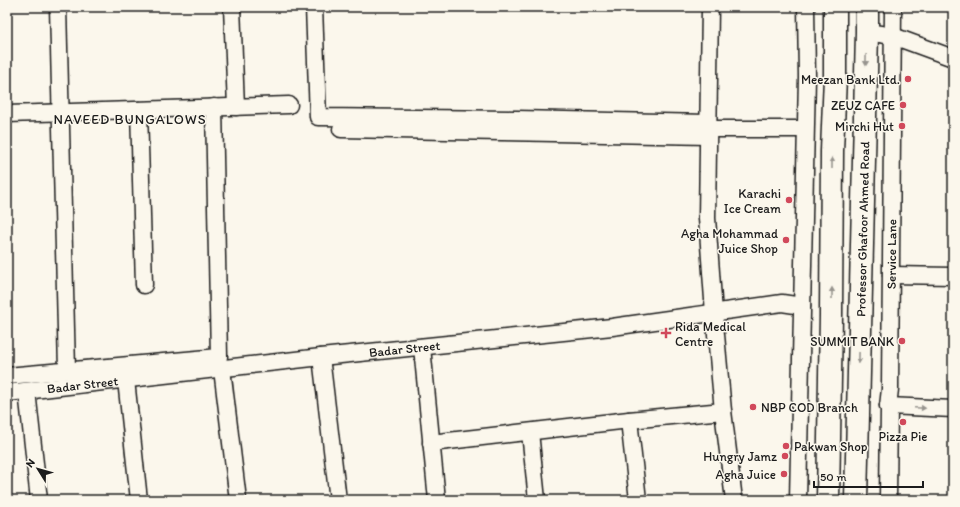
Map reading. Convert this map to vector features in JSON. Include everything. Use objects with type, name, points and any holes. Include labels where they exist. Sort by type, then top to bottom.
[{"type":"main road","points":[[828,500],[835,7]]},
{"type":"main road","name":"Professor Ghafoor Ahmed Road","points":[[856,500],[867,7]]},
{"type":"main road","points":[[831,315],[860,317]]},
{"type":"street","points":[[58,7],[67,370]]},
{"type":"street","points":[[232,7],[236,107]]},
{"type":"street","points":[[314,7],[318,117],[517,119],[708,130]]},
{"type":"street","points":[[710,7],[707,218],[723,411],[734,500]]},
{"type":"street","points":[[798,500],[807,77],[806,7]]},
{"type":"street","name":"Service Lane","points":[[888,500],[893,7]]},
{"type":"street","points":[[867,32],[893,36],[953,58]]},
{"type":"street","points":[[7,114],[289,106]]},
{"type":"street","points":[[7,376],[219,357],[214,107]]},
{"type":"street","points":[[139,110],[144,285]]},
{"type":"street","points":[[341,130],[805,129]]},
{"type":"street","points":[[890,275],[953,276]]},
{"type":"street","name":"Badar Street","points":[[7,393],[321,357],[612,327],[782,303],[802,306]]},
{"type":"street","points":[[422,347],[436,500]]},
{"type":"street","points":[[321,357],[338,500]]},
{"type":"street","points":[[222,369],[238,500]]},
{"type":"street","points":[[126,380],[140,500]]},
{"type":"street","points":[[27,391],[39,500]]},
{"type":"street","points":[[888,406],[953,409]]},
{"type":"street","points":[[431,443],[629,420],[723,411]]},
{"type":"street","points":[[629,420],[638,500]]},
{"type":"street","points":[[530,432],[537,500]]},
{"type":"place","name":"Meezan Bank Ltd.","points":[[908,79]]},
{"type":"place","name":"ZEUZ CAFE","points":[[903,105]]},
{"type":"place","name":"Mirchi Hut","points":[[902,126]]},
{"type":"place","name":"Karachi Ice Cream","points":[[789,200]]},
{"type":"place","name":"Agha Mohammad Juice Shop","points":[[786,240]]},
{"type":"place","name":"Rida Medical Centre","points":[[666,333]]},
{"type":"place","name":"SUMMIT BANK","points":[[902,341]]},
{"type":"place","name":"NBP COD Branch","points":[[753,407]]},
{"type":"place","name":"Pizza Pie","points":[[903,422]]},
{"type":"place","name":"Pakwan Shop","points":[[786,446]]},
{"type":"place","name":"Hungry Jamz","points":[[785,456]]},
{"type":"place","name":"Agha Juice","points":[[784,474]]},
{"type":"district","name":"NAVEED BUNGALOWS","points":[[130,119]]}]
